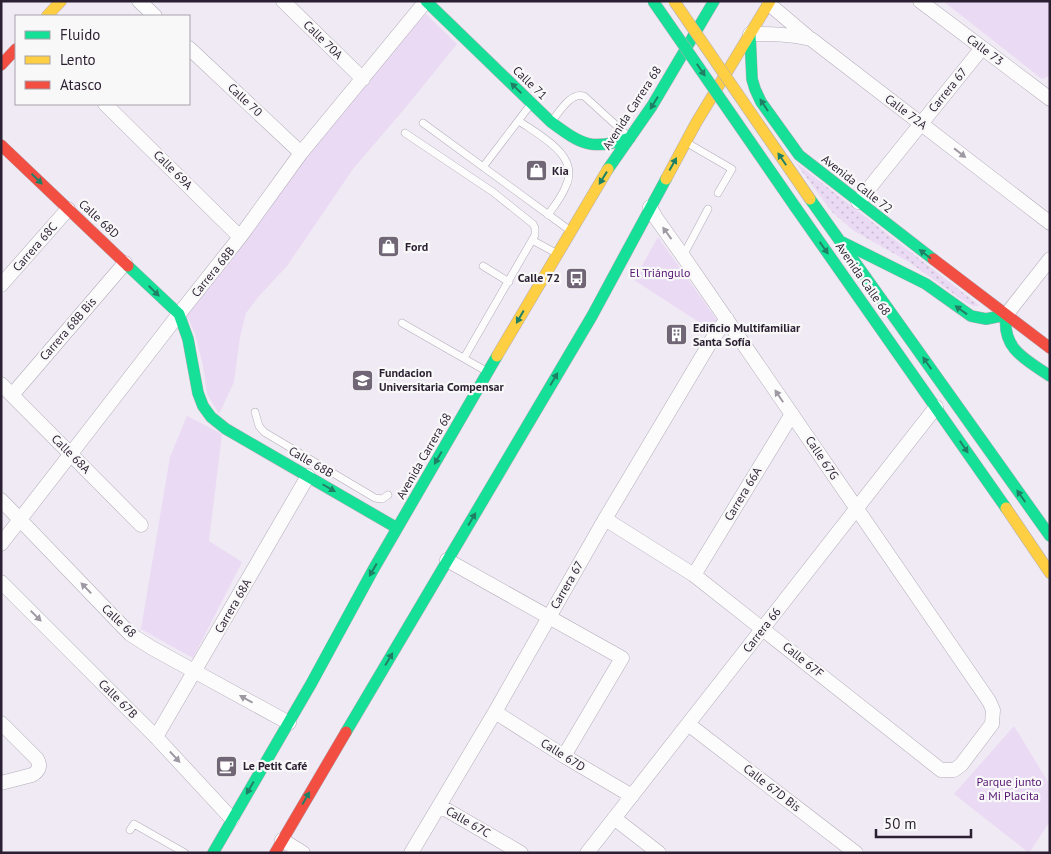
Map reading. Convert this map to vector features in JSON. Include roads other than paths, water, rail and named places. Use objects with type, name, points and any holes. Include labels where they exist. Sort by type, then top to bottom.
[{"type":"main road","name":"Calle 71","points":[[426,1],[551,122],[572,139],[600,146],[630,138]]},
{"type":"main road","name":"Avenida Calle 68","points":[[653,1],[1050,573]]},
{"type":"main road","name":"Avenida Calle 68","points":[[674,1],[810,199],[1050,536]]},
{"type":"main road","name":"Avenida Carrera 68","points":[[213,853],[289,723],[454,425],[489,372],[606,172],[652,106],[714,1]]},
{"type":"main road","points":[[278,847],[592,316],[685,142],[769,2]]},
{"type":"main road","name":"Avenida Calle 72","points":[[750,34],[752,79],[755,89],[761,102],[799,155],[1050,348]]},
{"type":"main road","points":[[1,65],[15,50]]},
{"type":"main road","name":"Calle 68D","points":[[1,145],[179,314]]},
{"type":"main road","points":[[840,241],[926,284],[973,318],[990,320],[1006,315],[1004,332],[1012,347],[1050,376]]},
{"type":"main road","name":"Calle 68B","points":[[179,314],[189,338],[194,380],[198,394],[204,408],[212,419],[282,462],[397,528]]},
{"type":"street","points":[[139,1],[154,15]]},
{"type":"street","name":"Calle 70A","points":[[283,1],[363,79]]},
{"type":"street","name":"Carrera 68B","points":[[1,544],[240,237],[301,153],[426,1]]},
{"type":"street","name":"Calle 73","points":[[920,1],[1050,99]]},
{"type":"street","points":[[769,2],[811,39]]},
{"type":"street","name":"Calle 72A","points":[[750,34],[794,35],[811,39],[1050,223]]},
{"type":"street","name":"Carrera 67","points":[[858,202],[982,48]]},
{"type":"street","name":"Calle 70","points":[[190,49],[301,153]]},
{"type":"street","name":"Calle 69A","points":[[106,105],[240,237]]},
{"type":"street","name":"Calle 67G","points":[[650,207],[989,701],[992,710],[992,724],[961,766],[949,771]]},
{"type":"street","name":"Carrera 68C","points":[[3,280],[68,209]]},
{"type":"street","points":[[1006,315],[1050,259]]},
{"type":"street","name":"Carrera 68B Bis","points":[[12,395],[125,263]]},
{"type":"street","name":"Carrera 67","points":[[411,853],[495,712],[605,518],[726,319]]},
{"type":"street","name":"Calle 68A","points":[[1,384],[141,525]]},
{"type":"street","name":"Carrera 66","points":[[588,853],[936,407]]},
{"type":"street","name":"Carrera 66A","points":[[694,575],[792,414]]},
{"type":"street","name":"Carrera 68A","points":[[156,737],[308,476]]},
{"type":"street","name":"Calle 68","points":[[1,500],[130,634],[289,723]]},
{"type":"street","name":"Calle 67F","points":[[605,518],[694,575],[934,766],[941,770],[949,771]]},
{"type":"street","points":[[447,560],[622,658],[564,756]]},
{"type":"street","name":"Calle 67B","points":[[1,582],[156,737],[232,819]]},
{"type":"street","name":"Calle 67D","points":[[495,712],[632,796]]},
{"type":"street","points":[[1,723],[37,759],[39,768],[37,773],[1,783]]},
{"type":"street","name":"Calle 67D Bis","points":[[688,724],[856,853]]},
{"type":"street","name":"Calle 67C","points":[[440,806],[521,853]]},
{"type":"street","points":[[614,818],[659,853]]},
{"type":"street","points":[[278,847],[304,853]]},
{"type":"lane","points":[[551,122],[572,98],[580,95],[584,96],[630,138]]},
{"type":"lane","points":[[483,168],[532,104]]},
{"type":"lane","points":[[518,121],[556,147],[562,154],[568,167],[566,188],[548,215]]},
{"type":"lane","points":[[423,123],[570,231]]},
{"type":"lane","points":[[405,133],[493,192],[535,228],[532,240],[464,358]]},
{"type":"lane","points":[[685,142],[732,169],[718,193]]},
{"type":"lane","points":[[683,256],[708,209]]},
{"type":"lane","points":[[532,240],[557,254]]},
{"type":"lane","points":[[484,266],[509,282]]},
{"type":"lane","points":[[402,323],[489,372]]},
{"type":"lane","points":[[255,412],[259,426],[272,436],[375,498],[382,499],[388,494]]},
{"type":"lane","points":[[264,451],[272,436]]},
{"type":"lane","points":[[282,462],[290,447]]},
{"type":"lane","points":[[130,830],[134,824],[185,853]]},
{"type":"place","name":"Kia","points":[[536,171]]},
{"type":"place","name":"Ford","points":[[389,247]]},
{"type":"place","name":"Calle 72","points":[[576,278]]},
{"type":"place","name":"Edificio Multifamiliar Santa Sofía","points":[[677,335]]},
{"type":"place","name":"Fundacion Universitaria Compensar","points":[[363,380]]},
{"type":"place","name":"Le Petit Café","points":[[227,766]]},
{"type":"park label","name":"El Triángulo","points":[[660,273]]},
{"type":"park label","name":"Parque junto a Mi Placita","points":[[1009,789]]}]
